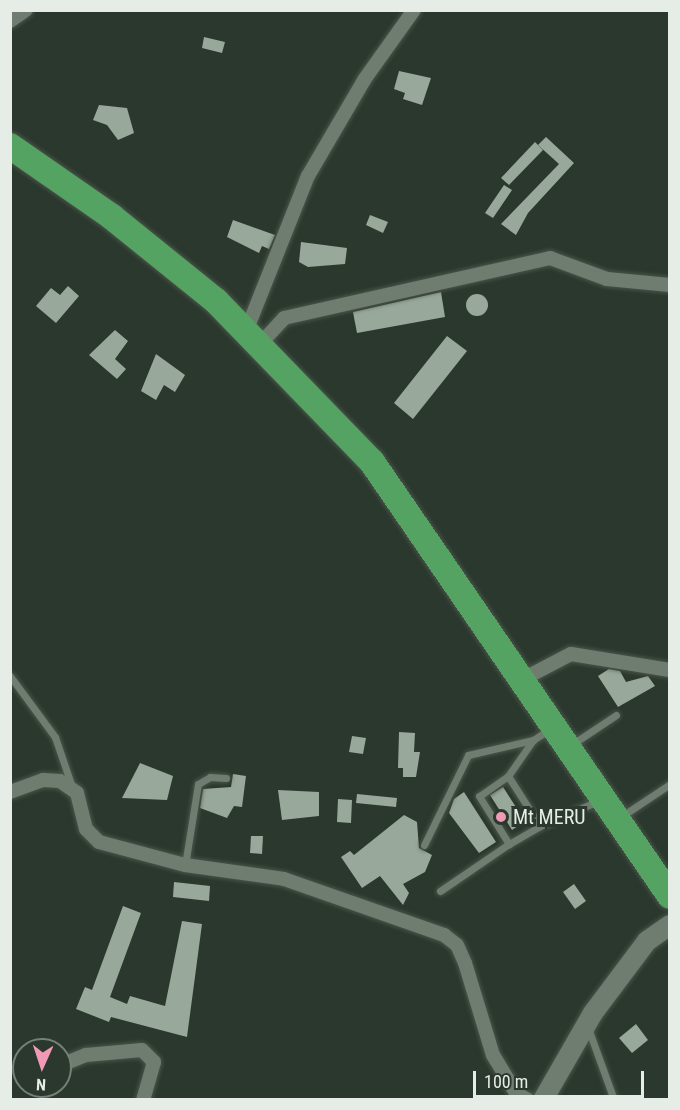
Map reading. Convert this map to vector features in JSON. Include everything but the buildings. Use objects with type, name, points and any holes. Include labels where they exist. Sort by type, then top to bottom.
[{"type":"highway","points":[[10,146],[112,217],[254,336],[372,462],[523,679],[669,896]]},
{"type":"street","points":[[10,21],[26,10]]},
{"type":"street","points":[[254,336],[308,176],[364,80],[414,10]]},
{"type":"street","points":[[254,336],[284,318],[550,258],[607,279],[669,285]]},
{"type":"street","points":[[523,679],[571,654],[669,670]]},
{"type":"street","points":[[10,792],[51,780],[73,789],[91,837],[185,865],[284,879],[444,935],[457,945],[465,963],[493,1055],[516,1093],[528,1100]]},
{"type":"street","points":[[543,1100],[586,1023],[647,940],[669,925]]},
{"type":"street","points":[[72,1061],[86,1055],[142,1050],[154,1062],[143,1100]]},
{"type":"lane","points":[[10,676],[56,737],[73,789]]},
{"type":"lane","points":[[569,747],[616,715]]},
{"type":"lane","points":[[424,845],[468,755],[533,740],[555,726]]},
{"type":"lane","points":[[509,844],[478,796],[508,776],[533,740]]},
{"type":"lane","points":[[508,776],[540,826]]},
{"type":"lane","points":[[185,865],[198,784],[210,777],[226,777]]},
{"type":"lane","points":[[618,819],[669,784]]},
{"type":"lane","points":[[440,891],[509,844],[540,826],[603,798]]},
{"type":"lane","points":[[586,1023],[614,1100]]},
{"type":"place","name":"Mt MERU","points":[[501,817]]}]
